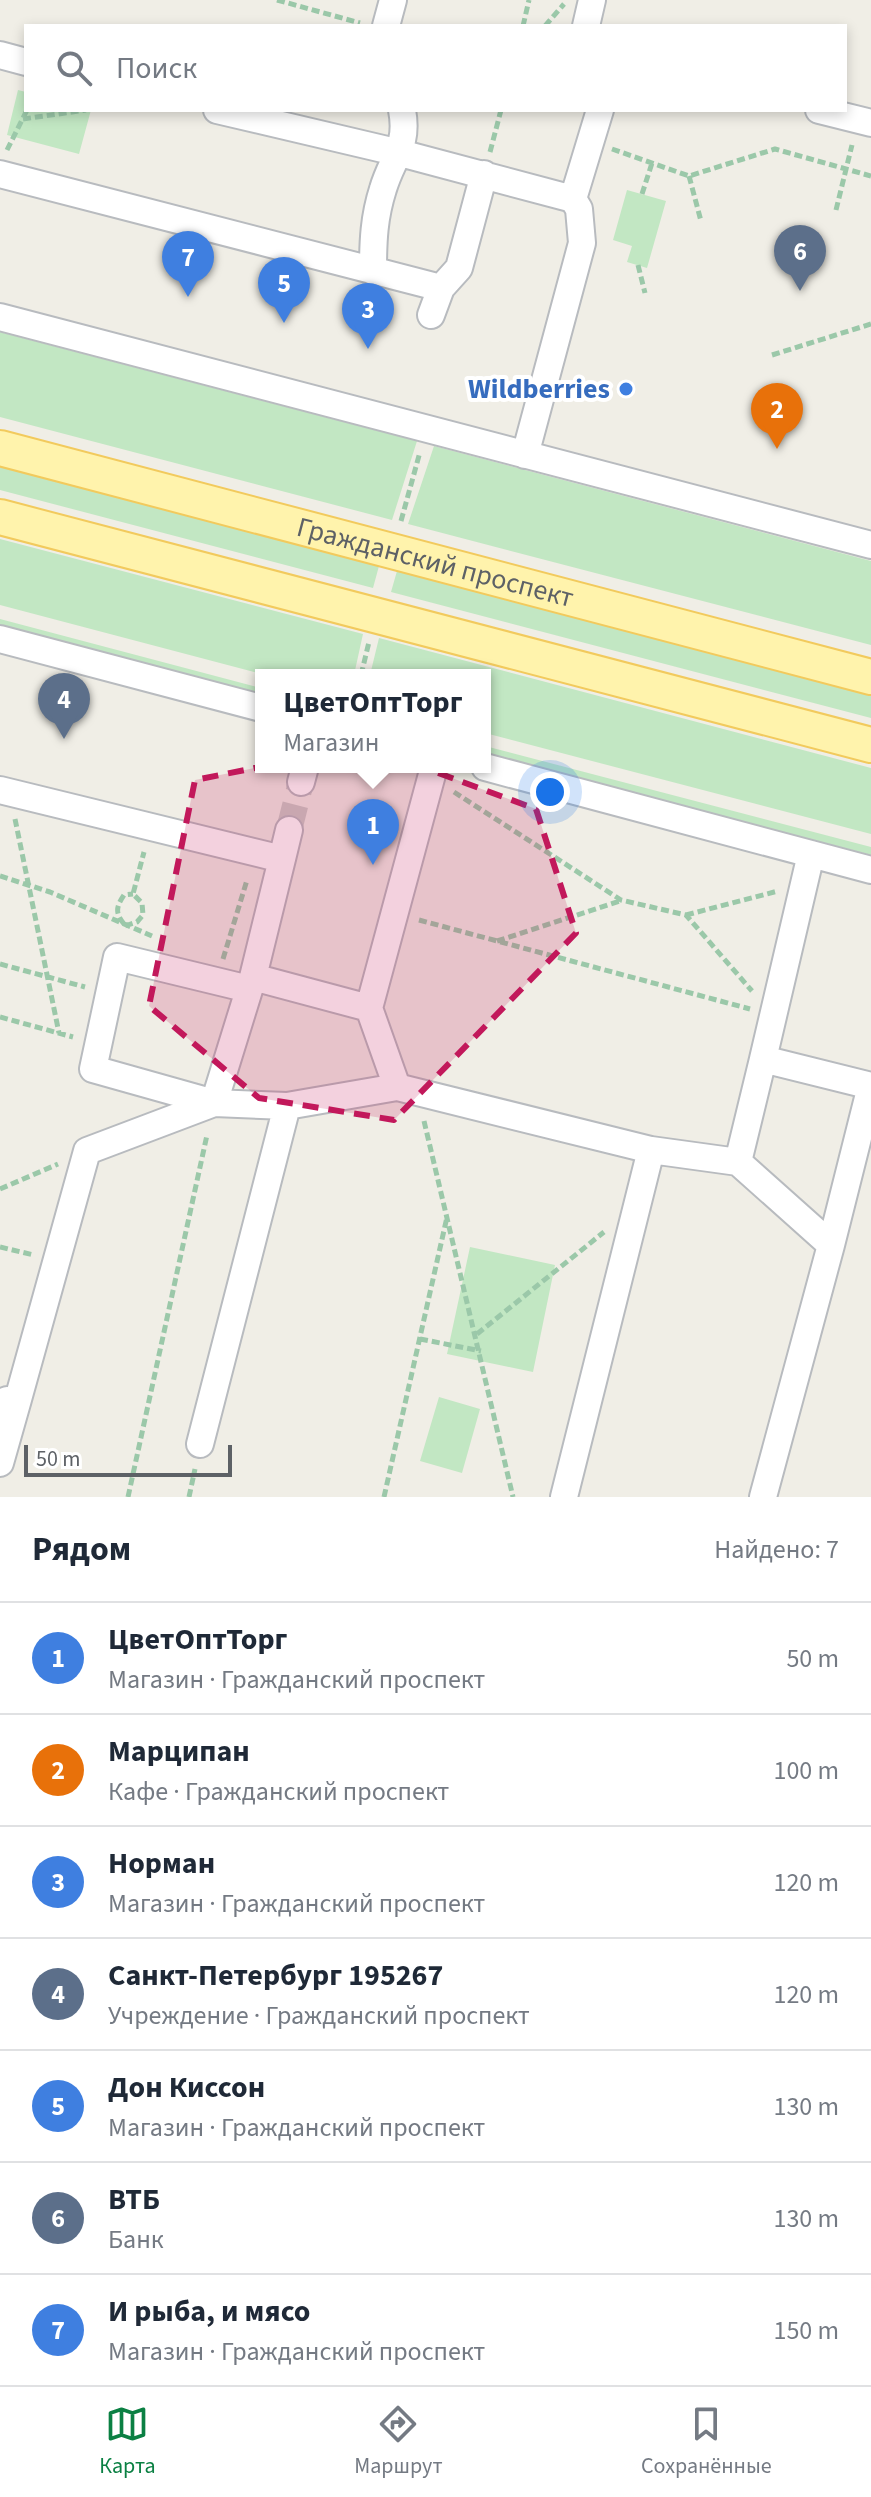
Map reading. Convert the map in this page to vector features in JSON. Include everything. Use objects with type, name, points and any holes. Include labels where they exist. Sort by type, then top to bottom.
[{"type":"main road","name":"Гражданский проспект","points":[[0,448],[871,677]]},
{"type":"main road","points":[[0,517],[871,745]]},
{"type":"street","points":[[387,24],[393,0]]},
{"type":"street","points":[[586,24],[592,0]]},
{"type":"street","points":[[0,55],[24,61]]},
{"type":"street","points":[[226,112],[484,174],[573,199],[579,209],[582,243],[525,455]]},
{"type":"street","points":[[373,271],[373,226],[384,184],[400,153],[405,124],[402,112]]},
{"type":"street","points":[[573,199],[599,112]]},
{"type":"street","points":[[827,112],[865,122]]},
{"type":"street","points":[[0,174],[441,288]]},
{"type":"street","points":[[431,315],[441,288],[459,268],[484,174]]},
{"type":"street","points":[[0,317],[871,545]]},
{"type":"street","points":[[0,639],[255,706]]},
{"type":"street","points":[[491,769],[871,870]]},
{"type":"street","points":[[407,1090],[369,1008],[432,773]]},
{"type":"street","points":[[5,791],[282,859]]},
{"type":"street","points":[[214,1103],[251,983],[289,830]]},
{"type":"street","points":[[738,1162],[811,854]]},
{"type":"street","points":[[369,1008],[251,983],[216,967],[117,957],[93,1069],[214,1103],[287,1106],[407,1090],[651,1150],[738,1162],[831,1245]]},
{"type":"street","points":[[763,1059],[871,1086],[763,1497]]},
{"type":"street","points":[[0,1463],[6,1404],[55,1259],[87,1151],[214,1103]]},
{"type":"street","points":[[200,1444],[287,1106]]},
{"type":"street","points":[[564,1497],[651,1150]]},
{"type":"path","points":[[277,0],[366,24]]},
{"type":"path","points":[[523,24],[529,0]]},
{"type":"path","points":[[547,24],[567,0]]},
{"type":"path","points":[[0,161],[26,112]]},
{"type":"path","points":[[23,119],[72,112]]},
{"type":"path","points":[[484,174],[500,112]]},
{"type":"path","points":[[836,210],[847,168],[865,122]]},
{"type":"path","points":[[591,142],[689,176],[775,149],[871,176]]},
{"type":"path","points":[[642,194],[652,163]]},
{"type":"path","points":[[689,176],[701,221]]},
{"type":"path","points":[[638,265],[645,293]]},
{"type":"path","points":[[772,355],[871,324]]},
{"type":"path","points":[[401,521],[423,443]]},
{"type":"path","points":[[362,669],[369,641]]},
{"type":"path","points":[[450,789],[621,900],[686,915],[805,884]]},
{"type":"path","points":[[5,791],[59,1033]]},
{"type":"path","points":[[133,894],[150,827]]},
{"type":"path","points":[[251,983],[216,967],[255,852]]},
{"type":"path","points":[[0,876],[28,884],[167,941]]},
{"type":"path","points":[[125,925],[137,922],[143,915],[142,903],[133,894]]},
{"type":"path","points":[[125,925],[117,915],[117,905],[124,895],[133,894]]},
{"type":"path","points":[[496,942],[621,900]]},
{"type":"path","points":[[395,913],[774,1016]]},
{"type":"path","points":[[686,915],[774,1016]]},
{"type":"path","points":[[117,957],[125,925]]},
{"type":"path","points":[[0,964],[109,994]]},
{"type":"path","points":[[0,1017],[97,1044]]},
{"type":"path","points":[[407,1090],[447,1215],[513,1497]]},
{"type":"path","points":[[128,1497],[214,1103]]},
{"type":"path","points":[[0,1189],[87,1151]]},
{"type":"path","points":[[477,1334],[636,1206]]},
{"type":"path","points":[[384,1497],[447,1215]]},
{"type":"path","points":[[0,1247],[55,1259]]},
{"type":"path","points":[[420,1339],[481,1351]]},
{"type":"highlighted area","points":[[365,746],[536,809],[576,933],[394,1120],[259,1098],[149,1006],[195,780]]},
{"type":"green space","points":[[18,90],[24,92],[24,112],[90,112],[79,154],[7,135]]},
{"type":"green space","points":[[627,190],[666,201],[647,268],[627,262],[632,246],[613,240]]},
{"type":"green space","points":[[0,332],[417,441],[392,520],[0,417]]},
{"type":"green space","points":[[434,446],[871,561],[871,645],[408,524]]},
{"type":"green space","points":[[0,467],[379,566],[373,588],[0,490]]},
{"type":"green space","points":[[0,539],[363,634],[355,669],[255,669],[255,672],[0,605]]},
{"type":"green space","points":[[397,571],[871,696],[871,718],[391,592]]},
{"type":"green space","points":[[0,619],[255,686],[255,693],[0,626]]},
{"type":"green space","points":[[379,638],[871,768],[871,834],[491,735],[491,669],[371,669]]},
{"type":"green space","points":[[491,748],[871,847],[871,855],[491,756]]},
{"type":"green space","points":[[470,1247],[555,1265],[533,1372],[447,1354]]},
{"type":"green space","points":[[439,1397],[480,1409],[462,1473],[420,1461]]},
{"type":"tunnel","points":[[289,830],[301,782]]},
{"type":"place","name":"ВТБ","points":[[800,291]]},
{"type":"place","name":"И рыба, и мясо","points":[[188,297]]},
{"type":"place","name":"Дон Киссон","points":[[284,323]]},
{"type":"place","name":"Норман","points":[[368,349]]},
{"type":"place","name":"Wildberries","points":[[626,389]]},
{"type":"place","name":"Марципан","points":[[777,449]]},
{"type":"place","name":"Санкт-Петербург 195267","points":[[64,739]]},
{"type":"place","name":"ЦветОптТорг","points":[[373,865]]}]
